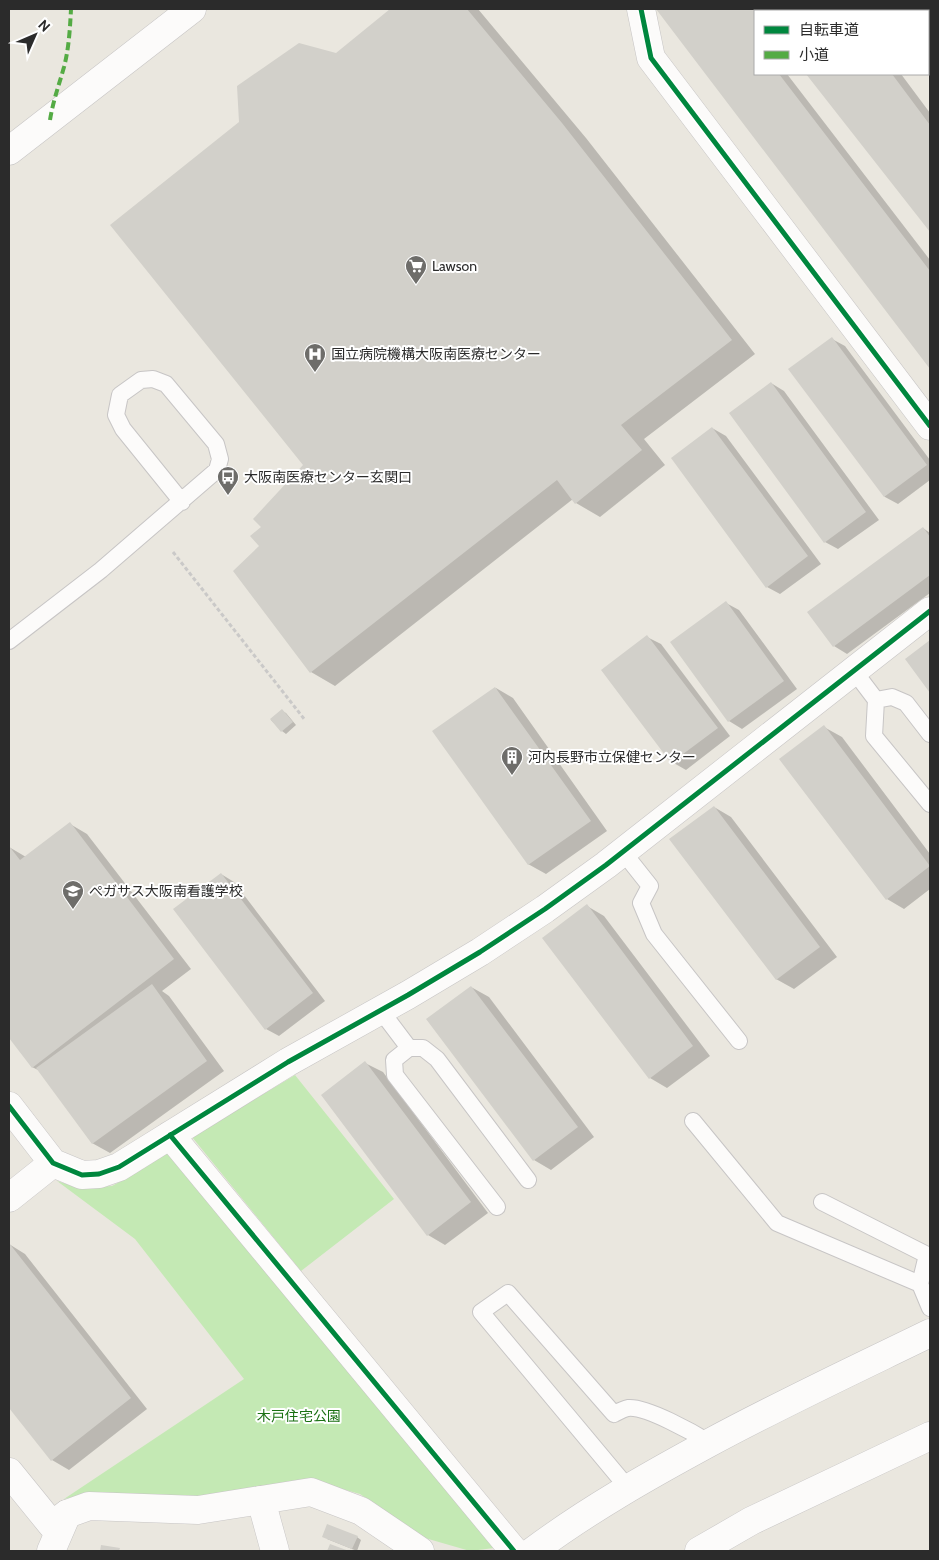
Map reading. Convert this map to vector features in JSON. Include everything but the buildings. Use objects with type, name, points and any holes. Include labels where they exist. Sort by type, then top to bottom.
[{"type":"street","points":[[9,151],[192,9]]},
{"type":"street","points":[[641,9],[651,58],[930,426]]},
{"type":"street","points":[[9,1106],[53,1163],[82,1175],[99,1174],[118,1167],[288,1062],[381,1011],[472,957],[545,909],[623,852],[930,612]]},
{"type":"street","points":[[170,1135],[514,1551]]},
{"type":"street","points":[[9,1198],[53,1163]]},
{"type":"street","points":[[534,1551],[554,1535],[628,1488],[782,1404],[930,1333]]},
{"type":"street","points":[[699,1551],[751,1521],[930,1436]]},
{"type":"street","points":[[9,1472],[59,1519]]},
{"type":"street","points":[[35,1551],[59,1519],[90,1506],[198,1510],[311,1492],[361,1511],[420,1551]]},
{"type":"street","points":[[261,1500],[274,1551]]},
{"type":"street","points":[[51,1551],[59,1519]]},
{"type":"lane","points":[[9,641],[100,570],[182,502],[217,470],[220,458],[216,444],[166,384],[153,379],[141,380],[120,395],[116,415],[123,429],[182,502]]},
{"type":"lane","points":[[854,670],[876,700],[874,736],[930,804]]},
{"type":"lane","points":[[876,700],[892,697],[906,703],[930,734]]},
{"type":"lane","points":[[623,852],[650,886],[641,903],[654,934],[739,1041]]},
{"type":"lane","points":[[381,1011],[408,1048]]},
{"type":"lane","points":[[497,1207],[395,1075],[394,1060],[408,1048],[423,1048],[437,1060],[528,1180]]},
{"type":"lane","points":[[694,1121],[777,1223],[920,1284]]},
{"type":"lane","points":[[822,1202],[927,1255],[920,1284],[930,1308]]},
{"type":"lane","points":[[628,1488],[481,1312],[508,1293],[614,1414],[627,1408],[642,1410],[696,1434],[710,1443]]},
{"type":"path","points":[[172,552],[305,720]]},
{"type":"green space","points":[[295,1075],[394,1199],[301,1271],[192,1137]]},
{"type":"green space","name":"木戸住宅公園","points":[[167,1153],[494,1548],[470,1551],[425,1538],[360,1494],[310,1480],[195,1498],[82,1495],[64,1499],[244,1379],[135,1239],[57,1181],[80,1188],[112,1186]]},
{"type":"marked path","points":[[50,120],[66,60],[71,9]]},
{"type":"cycle path","points":[[641,9],[651,58],[930,426]]},
{"type":"cycle path","points":[[9,1106],[53,1163],[82,1175],[99,1174],[119,1167],[288,1062],[408,995],[480,952],[545,909],[606,865],[930,611]]},
{"type":"cycle path","points":[[170,1135],[514,1551]]},
{"type":"place","name":"Lawson","points":[[416,285]]},
{"type":"place","name":"国立病院機構大阪南医療センター","points":[[315,373]]},
{"type":"place","name":"大阪南医療センター玄関口","points":[[228,496]]},
{"type":"place","name":"河内長野市立保健センター","points":[[512,776]]},
{"type":"place","name":"ぺガサス大阪南看護学校","points":[[73,910]]}]
